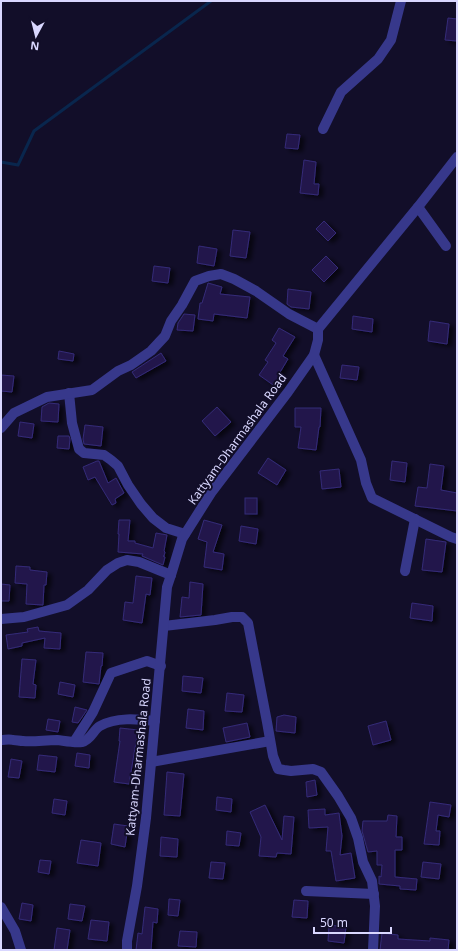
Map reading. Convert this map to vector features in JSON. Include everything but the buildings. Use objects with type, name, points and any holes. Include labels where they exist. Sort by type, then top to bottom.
[{"type":"street","points":[[322,129],[341,92],[378,59],[390,40],[401,1]]},
{"type":"street","points":[[1,428],[14,413],[47,397],[92,390],[118,371],[131,365],[151,351],[165,336],[170,321],[182,305],[195,281],[209,276],[221,274],[234,279],[256,291],[289,314],[318,329],[457,157]]},
{"type":"street","points":[[418,207],[446,246]]},
{"type":"street","name":"Kattyam-Dharmashala Road","points":[[128,950],[128,941],[146,818],[167,587],[182,539],[211,493],[288,392],[314,355],[318,340],[318,329]]},
{"type":"street","points":[[314,355],[362,460],[366,482],[372,498],[457,539]]},
{"type":"street","points":[[69,393],[72,423],[79,449],[84,452],[104,455],[111,460],[118,466],[128,486],[153,518],[166,528],[185,534]]},
{"type":"street","points":[[405,571],[415,519]]},
{"type":"street","points":[[1,619],[24,617],[67,605],[88,590],[106,570],[118,563],[128,560],[139,562],[171,575]]},
{"type":"street","points":[[164,626],[232,617],[242,617],[248,623],[273,756],[278,769],[290,771],[313,769],[321,772],[351,818],[358,838],[363,862],[372,881],[375,906],[373,950]]},
{"type":"street","points":[[74,742],[93,712],[111,673],[147,661],[161,666]]},
{"type":"street","points":[[1,740],[56,740],[83,742],[100,726],[110,722],[136,718],[155,720]]},
{"type":"street","points":[[151,762],[270,741]]},
{"type":"street","points":[[306,891],[374,894]]},
{"type":"street","points":[[1,907],[15,931],[21,950]]},
{"type":"waterway","points":[[1,162],[18,165],[34,131],[211,1]]}]
